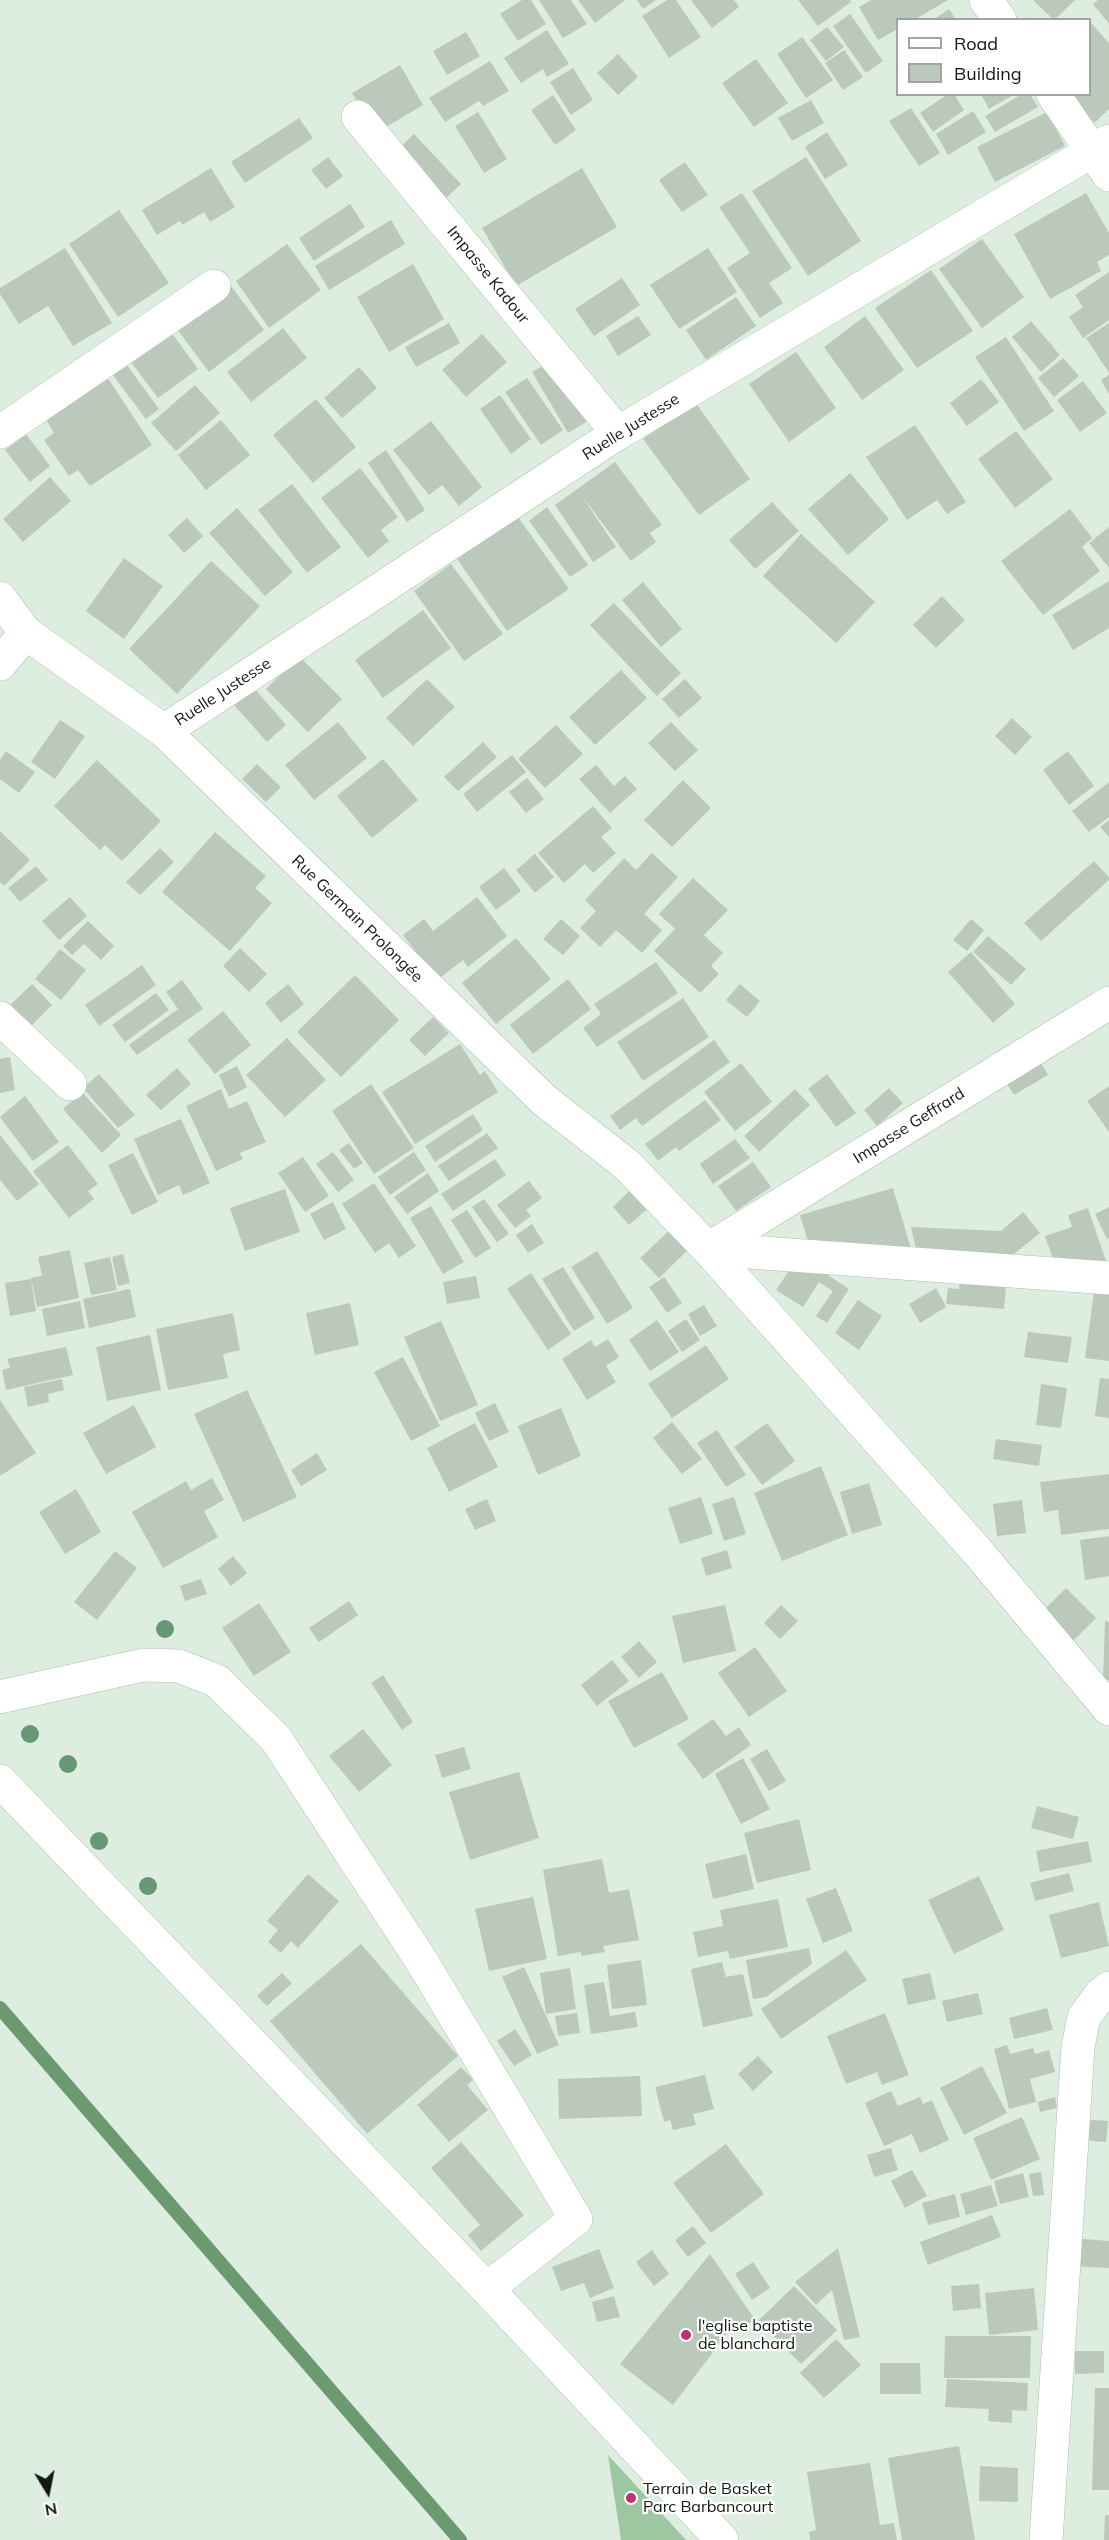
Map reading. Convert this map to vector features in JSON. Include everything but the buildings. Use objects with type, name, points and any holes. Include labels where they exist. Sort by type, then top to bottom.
[{"type":"street","points":[[986,0],[999,18]]},
{"type":"street","points":[[1055,96],[1104,156]]},
{"type":"street","name":"Impasse Kadour","points":[[358,117],[618,433]]},
{"type":"street","name":"Ruelle Justesse","points":[[164,731],[618,433],[1104,156]]},
{"type":"street","points":[[0,432],[214,286]]},
{"type":"street","name":"Rue Germain Prolongée","points":[[0,598],[26,633],[164,731],[544,1100],[627,1165],[708,1249],[969,1542],[1109,1708]]},
{"type":"street","points":[[0,664],[26,633]]},
{"type":"street","name":"Impasse Geffrard","points":[[708,1249],[1109,1003]]},
{"type":"street","points":[[0,1018],[70,1084]]},
{"type":"street","points":[[708,1249],[1109,1278]]},
{"type":"street","points":[[0,1697],[143,1665],[179,1666],[218,1681],[276,1739],[421,1960],[576,2219],[487,2289]]},
{"type":"street","points":[[0,1780],[487,2289],[722,2540]]},
{"type":"street","points":[[1046,2540],[1078,2048],[1084,2017],[1101,1994],[1109,1988]]},
{"type":"green space","name":"Terrain de Basket Parc Barbancourt","points":[[608,2455],[686,2540],[621,2540]]},
{"type":"waterway","points":[[0,2008],[460,2540]]},
{"type":"place","name":"l'eglise baptiste de blanchard","points":[[686,2335]]},
{"type":"place","name":"Terrain de Basket Parc Barbancourt","points":[[631,2498]]}]
